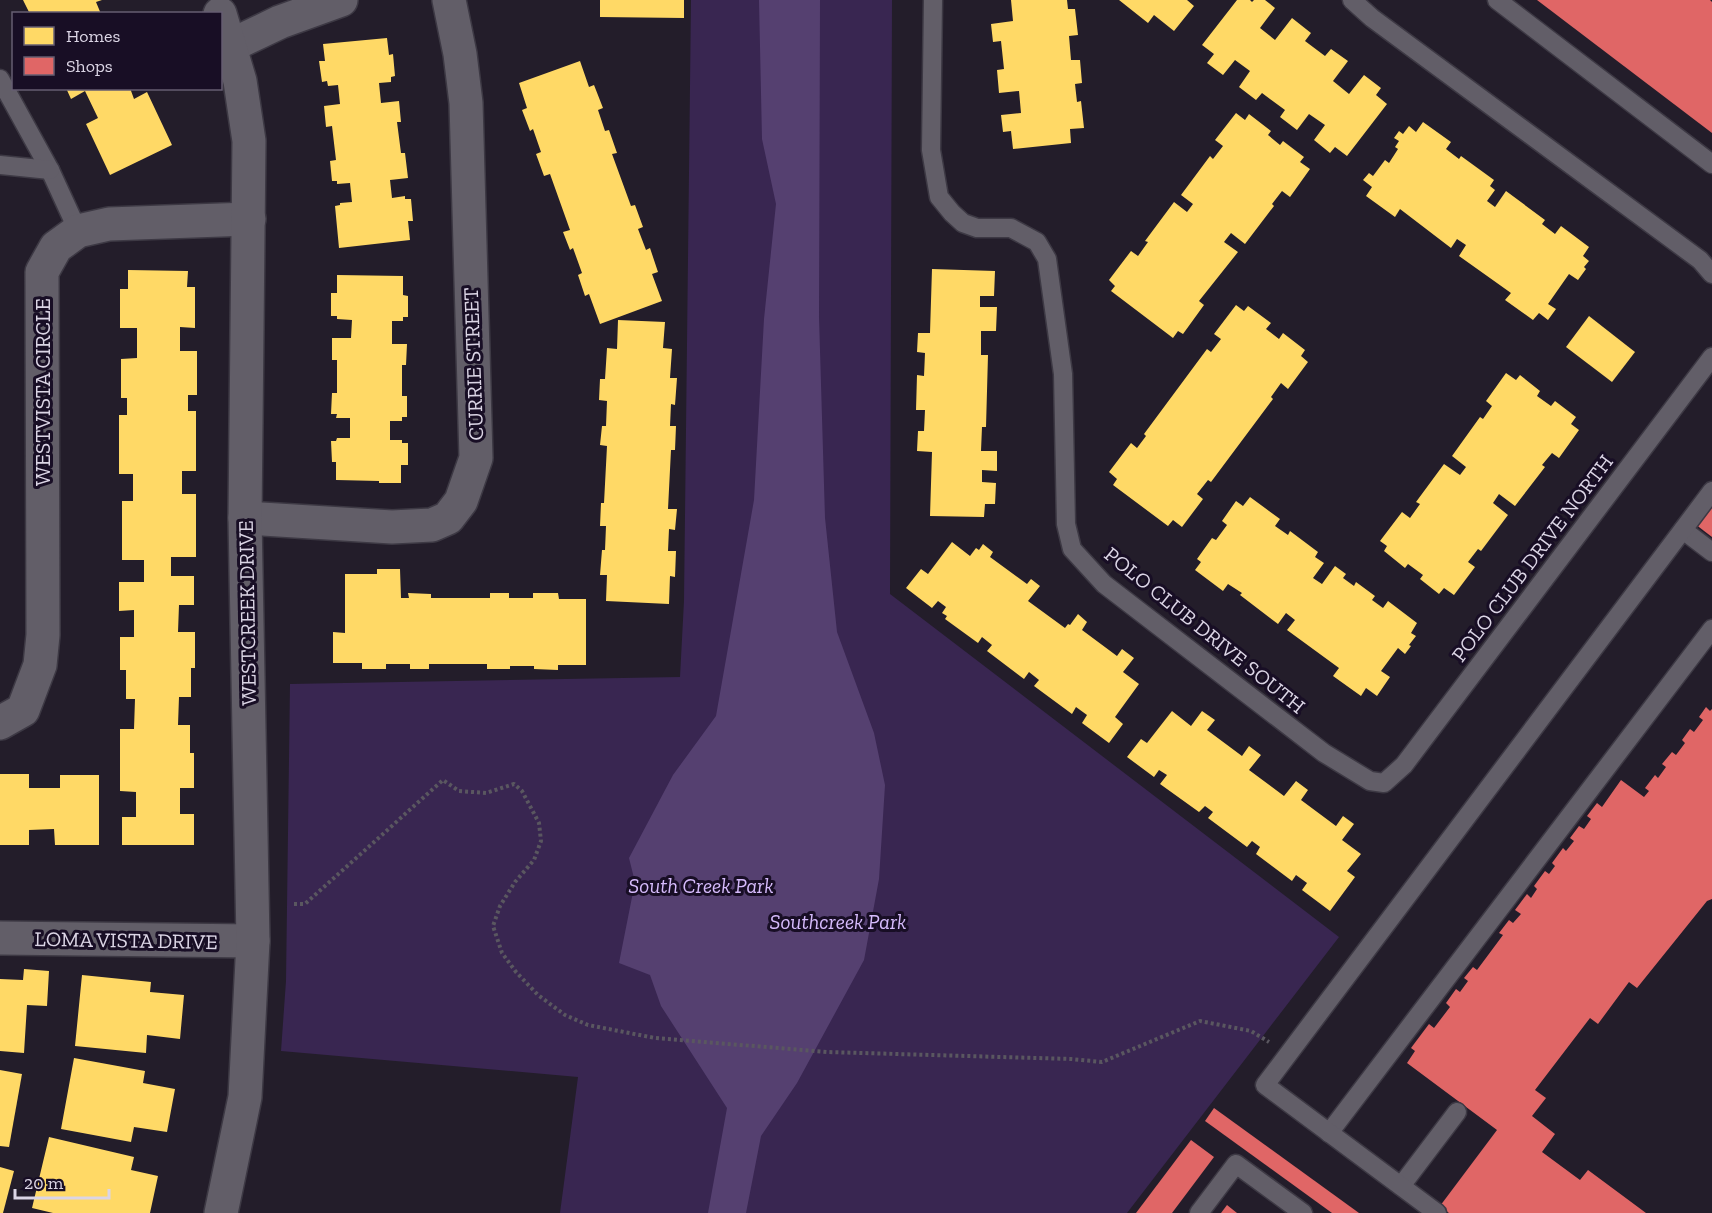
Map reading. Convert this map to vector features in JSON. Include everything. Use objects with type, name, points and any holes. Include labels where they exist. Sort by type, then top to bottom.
[{"type":"street","points":[[230,46],[280,22],[341,0]]},
{"type":"street","name":"CURRIE STREET","points":[[245,518],[392,526],[432,525],[448,518],[461,501],[476,458],[466,104],[460,54],[449,0]]},
{"type":"street","name":"WESTCREEK DRIVE","points":[[221,1213],[245,1096],[253,941],[245,518],[249,141],[240,81],[222,20]]},
{"type":"street","name":"WESTVISTA CIRCLE","points":[[0,723],[23,710],[40,664],[43,635],[42,272],[56,247],[78,231],[109,224],[249,219]]},
{"type":"street","name":"LOMA VISTA DRIVE","points":[[0,938],[253,941]]},
{"type":"lane","name":"POLO CLUB DRIVE SOUTH","points":[[933,0],[931,150],[939,197],[963,223],[977,228],[1011,228],[1037,242],[1047,259],[1063,374],[1066,524],[1072,549],[1104,584],[1324,753],[1370,781],[1384,783]]},
{"type":"lane","points":[[1352,0],[1372,18],[1700,260],[1712,274]]},
{"type":"lane","points":[[1497,0],[1712,164]]},
{"type":"lane","points":[[0,79],[50,170],[78,231]]},
{"type":"lane","points":[[0,165],[50,170]]},
{"type":"lane","name":"POLO CLUB DRIVE NORTH","points":[[1384,783],[1404,765],[1712,357]]},
{"type":"lane","points":[[1437,1213],[1265,1085],[1712,491]]},
{"type":"lane","points":[[1683,530],[1712,552]]},
{"type":"lane","points":[[1329,1133],[1712,629]]},
{"type":"lane","points":[[1401,1186],[1456,1112]]},
{"type":"lane","points":[[1199,1213],[1236,1164],[1292,1210]]},
{"type":"path","points":[[294,904],[305,904],[443,780],[459,792],[486,793],[514,784],[522,791],[539,823],[541,841],[534,860],[515,882],[500,906],[493,926],[502,953],[538,995],[565,1015],[588,1025],[655,1038],[827,1052],[1102,1062],[1200,1021],[1251,1031],[1288,1053]]},
{"type":"green space","name":"Southcreek Park","points":[[691,0],[892,0],[890,594],[1339,937],[1127,1213],[560,1213],[578,1077],[281,1051],[286,981],[290,684],[680,677],[684,601]]},
{"type":"shaded area","points":[[759,0],[820,0],[819,317],[825,518],[837,632],[874,733],[885,785],[879,879],[864,960],[797,1083],[761,1136],[746,1213],[708,1213],[727,1108],[661,1006],[650,975],[619,963],[635,882],[629,858],[673,775],[716,716],[754,500],[764,319],[776,204],[762,139]]},
{"type":"building: Homes","points":[[23,0],[102,0],[96,2],[100,12],[29,12]]},
{"type":"building: Homes","points":[[600,0],[684,0],[684,18],[600,17]]},
{"type":"building: Homes","points":[[1011,0],[1067,0],[1068,9],[1075,9],[1078,35],[1069,36],[1071,60],[1080,60],[1082,83],[1075,84],[1077,102],[1081,101],[1084,128],[1070,129],[1071,143],[1013,149],[1011,131],[1003,132],[1001,115],[1021,113],[1019,91],[999,93],[997,70],[1004,69],[1001,41],[993,42],[991,24],[1013,21]]},
{"type":"building: Homes","points":[[1119,0],[1187,0],[1194,6],[1174,31],[1154,15],[1148,23]]},
{"type":"building: Homes","points":[[1237,0],[1252,2],[1265,0],[1275,8],[1260,28],[1275,40],[1292,18],[1311,33],[1305,41],[1325,56],[1331,49],[1348,61],[1333,81],[1349,94],[1364,75],[1381,88],[1376,95],[1387,104],[1347,156],[1335,147],[1330,153],[1314,140],[1325,125],[1309,114],[1297,130],[1280,117],[1285,110],[1262,93],[1256,100],[1239,87],[1250,71],[1235,60],[1223,75],[1207,63],[1214,54],[1202,45]]},
{"type":"building: Homes","points":[[387,38],[389,55],[393,54],[395,76],[391,77],[391,82],[379,83],[381,103],[399,101],[401,122],[397,122],[401,153],[405,153],[408,178],[390,180],[392,198],[405,196],[405,199],[411,199],[413,221],[408,221],[410,240],[339,248],[335,206],[352,202],[350,183],[337,184],[337,181],[332,181],[330,161],[336,160],[332,126],[326,127],[324,106],[340,104],[338,85],[328,86],[327,81],[322,82],[319,61],[325,61],[323,44]]},
{"type":"building: Homes","points":[[580,61],[589,87],[594,85],[603,108],[598,110],[605,131],[609,130],[617,153],[612,154],[631,206],[635,205],[643,227],[638,229],[646,250],[650,248],[658,272],[652,274],[662,301],[600,324],[589,294],[585,296],[578,275],[582,273],[573,248],[570,250],[563,232],[570,230],[550,174],[544,176],[536,154],[541,152],[533,129],[530,131],[522,110],[527,108],[519,83]]},
{"type":"building: Homes","points":[[67,90],[131,90],[134,99],[147,92],[172,145],[110,175],[86,124],[98,118],[85,91],[71,99]]},
{"type":"building: Homes","points":[[1236,113],[1245,120],[1249,114],[1271,131],[1268,135],[1280,145],[1283,141],[1304,157],[1300,162],[1310,169],[1290,197],[1282,191],[1272,204],[1274,206],[1245,244],[1231,233],[1224,242],[1238,252],[1199,301],[1204,305],[1183,334],[1178,331],[1173,338],[1111,291],[1115,286],[1109,280],[1131,251],[1138,256],[1148,242],[1145,241],[1174,202],[1187,212],[1193,204],[1181,195],[1210,156],[1213,159],[1223,146],[1215,140]]},
{"type":"building: Homes","points":[[1423,122],[1451,142],[1446,149],[1459,159],[1461,156],[1494,180],[1490,186],[1495,190],[1487,201],[1495,207],[1506,191],[1545,220],[1542,224],[1555,234],[1561,226],[1589,247],[1583,256],[1589,261],[1584,267],[1586,269],[1578,280],[1569,274],[1548,304],[1556,309],[1548,320],[1539,313],[1533,320],[1505,300],[1511,293],[1459,256],[1466,245],[1457,239],[1451,248],[1400,209],[1395,217],[1366,196],[1372,187],[1363,180],[1369,173],[1373,176],[1385,160],[1389,163],[1398,149],[1395,147],[1399,141],[1394,138],[1399,131],[1403,134],[1409,126],[1416,132]]},
{"type":"building: Homes","points":[[932,269],[995,271],[994,296],[980,296],[980,307],[997,307],[996,331],[981,331],[981,355],[988,355],[986,427],[982,427],[981,451],[997,451],[997,471],[982,470],[982,482],[996,483],[995,504],[985,504],[984,517],[930,516],[932,452],[917,451],[918,431],[924,431],[925,410],[916,410],[917,375],[924,376],[925,353],[917,352],[918,333],[930,333]]},
{"type":"building: Homes","points":[[128,270],[188,271],[187,287],[195,287],[195,328],[180,327],[180,351],[197,351],[197,395],[188,395],[188,411],[196,411],[196,471],[182,471],[182,494],[196,494],[196,557],[171,557],[171,576],[194,576],[194,605],[179,605],[178,632],[195,632],[195,668],[191,668],[191,697],[179,697],[178,725],[190,725],[190,753],[194,753],[194,788],[180,788],[180,814],[194,814],[194,845],[122,845],[122,817],[136,817],[136,792],[120,791],[120,729],[134,729],[135,699],[126,699],[126,670],[120,670],[120,637],[134,637],[134,610],[119,611],[119,582],[144,582],[144,560],[122,560],[122,501],[133,501],[133,474],[119,474],[119,415],[127,415],[127,398],[121,398],[121,359],[137,358],[137,328],[120,328],[120,289],[128,289]]},
{"type":"building: Homes","points":[[337,275],[403,276],[403,295],[408,296],[408,317],[403,317],[403,321],[392,321],[392,344],[407,344],[406,365],[402,365],[402,396],[407,396],[407,417],[402,417],[402,421],[390,421],[390,440],[402,440],[402,443],[408,443],[408,465],[401,465],[401,483],[336,480],[336,462],[332,462],[331,441],[336,441],[337,438],[350,438],[350,418],[336,418],[337,414],[331,414],[332,393],[337,393],[337,360],[332,360],[332,338],[351,338],[352,320],[337,319],[337,316],[331,316],[331,293],[337,293]]},
{"type":"building: Homes","points":[[1236,305],[1244,311],[1248,306],[1271,323],[1266,329],[1279,339],[1283,333],[1305,350],[1301,356],[1308,362],[1288,389],[1281,383],[1271,397],[1273,399],[1211,482],[1208,480],[1197,494],[1203,499],[1182,527],[1173,520],[1168,526],[1113,485],[1117,479],[1109,472],[1131,443],[1137,448],[1146,436],[1144,434],[1207,349],[1211,352],[1221,339],[1214,334]]},
{"type":"building: Homes","points":[[1589,316],[1635,352],[1612,382],[1566,347]]},
{"type":"building: Homes","points":[[618,320],[665,322],[663,348],[672,349],[670,378],[677,378],[675,405],[671,404],[670,426],[676,426],[675,450],[671,450],[668,509],[677,509],[675,530],[669,529],[668,551],[676,551],[675,577],[670,576],[669,604],[606,601],[607,575],[600,575],[602,550],[605,550],[606,526],[600,526],[601,503],[604,503],[607,446],[600,445],[602,426],[606,426],[607,401],[599,400],[600,379],[605,379],[607,348],[617,349]]},
{"type":"building: Homes","points":[[1506,373],[1516,380],[1520,375],[1540,391],[1537,396],[1551,406],[1555,401],[1576,417],[1571,424],[1579,430],[1559,458],[1552,453],[1542,465],[1545,467],[1515,506],[1499,494],[1493,503],[1508,515],[1481,551],[1478,549],[1468,562],[1475,567],[1454,595],[1444,588],[1439,594],[1420,579],[1423,575],[1408,564],[1405,568],[1384,551],[1387,546],[1380,541],[1402,512],[1410,518],[1420,504],[1416,502],[1444,464],[1460,475],[1466,467],[1452,456],[1480,417],[1483,419],[1492,406],[1486,401]]},
{"type":"building: Homes","points":[[1250,497],[1280,519],[1275,526],[1288,535],[1290,531],[1318,552],[1315,557],[1324,563],[1313,578],[1322,584],[1335,566],[1346,574],[1343,578],[1354,586],[1356,582],[1375,596],[1372,600],[1383,608],[1388,601],[1417,623],[1411,633],[1416,636],[1405,654],[1398,648],[1381,671],[1390,677],[1377,696],[1366,688],[1361,696],[1333,676],[1339,668],[1287,630],[1295,620],[1286,613],[1278,624],[1240,595],[1242,593],[1228,584],[1223,591],[1195,570],[1201,562],[1197,559],[1212,538],[1216,540],[1227,525],[1222,521],[1236,501],[1243,506]]},
{"type":"building: Homes","points":[[952,542],[970,556],[976,548],[979,550],[983,544],[993,552],[990,557],[1027,584],[1031,579],[1040,586],[1028,601],[1065,628],[1078,614],[1087,622],[1082,630],[1117,656],[1122,649],[1134,658],[1123,672],[1139,684],[1115,717],[1123,724],[1109,743],[1082,723],[1087,715],[1076,707],[1072,714],[1034,686],[1039,680],[1029,672],[1024,679],[987,651],[992,645],[982,637],[978,643],[945,619],[947,616],[942,613],[946,607],[938,601],[932,608],[906,588],[921,569],[928,574]]},
{"type":"building: Homes","points":[[377,569],[400,569],[401,598],[409,598],[408,593],[431,594],[431,598],[490,598],[490,593],[509,593],[509,598],[533,598],[533,593],[558,593],[559,599],[586,599],[586,665],[558,665],[558,670],[534,669],[534,666],[487,669],[487,664],[429,664],[429,669],[410,669],[410,664],[386,664],[386,669],[362,669],[362,663],[333,663],[333,632],[345,633],[345,574],[377,574]]},
{"type":"building: Homes","points":[[1172,711],[1191,726],[1202,711],[1215,720],[1207,730],[1242,756],[1249,746],[1261,755],[1249,770],[1284,796],[1296,781],[1308,790],[1301,800],[1336,826],[1343,816],[1354,824],[1342,840],[1361,854],[1347,871],[1355,877],[1330,911],[1302,890],[1307,883],[1296,875],[1292,881],[1256,854],[1260,847],[1252,841],[1247,847],[1208,818],[1213,812],[1205,806],[1199,812],[1160,784],[1167,775],[1159,770],[1154,777],[1127,757],[1141,739],[1147,743]]},
{"type":"building: Homes","points":[[0,774],[29,774],[29,788],[60,788],[60,775],[99,775],[99,845],[55,845],[54,829],[29,830],[29,845],[0,845]]},
{"type":"building: Homes","points":[[24,969],[49,971],[47,1006],[27,1005],[24,1053],[0,1051],[0,979],[23,980]]},
{"type":"building: Homes","points":[[82,975],[151,982],[150,992],[184,995],[180,1039],[147,1035],[146,1053],[75,1046]]},
{"type":"building: Homes","points":[[74,1058],[145,1071],[143,1083],[175,1089],[167,1132],[134,1127],[131,1142],[61,1129]]},
{"type":"building: Homes","points":[[0,1070],[22,1074],[9,1147],[0,1146]]},
{"type":"building: Homes","points":[[49,1137],[134,1157],[131,1170],[158,1176],[150,1213],[53,1213],[32,1208]]},
{"type":"building: Homes","points":[[0,1167],[14,1171],[3,1213],[0,1213]]},
{"type":"building: Shops","points":[[1537,0],[1710,0],[1712,2],[1712,133]]},
{"type":"building: Shops","points":[[1712,501],[1712,537],[1695,524]]},
{"type":"building: Shops","points":[[1706,707],[1710,711],[1712,709],[1712,899],[1707,901],[1637,988],[1629,982],[1598,1024],[1590,1018],[1535,1090],[1546,1098],[1532,1116],[1555,1134],[1542,1152],[1580,1180],[1588,1170],[1646,1213],[1449,1213],[1440,1206],[1497,1130],[1407,1063],[1415,1051],[1411,1048],[1429,1024],[1434,1028],[1450,1007],[1446,1003],[1456,989],[1460,992],[1468,981],[1464,978],[1473,967],[1477,970],[1503,935],[1499,933],[1509,920],[1513,923],[1521,914],[1515,910],[1527,894],[1531,898],[1537,889],[1534,886],[1545,871],[1549,874],[1555,866],[1552,863],[1563,848],[1566,851],[1574,841],[1570,838],[1579,826],[1584,829],[1591,819],[1587,816],[1597,803],[1602,807],[1621,780],[1644,797],[1649,791],[1645,788],[1655,775],[1658,778],[1666,767],[1662,764],[1672,752],[1676,755],[1685,743],[1682,740],[1690,729],[1694,732],[1703,720],[1699,717]]},
{"type":"building: Shops","points":[[1214,1108],[1359,1213],[1332,1213],[1205,1121]]},
{"type":"building: Shops","points":[[1191,1140],[1214,1157],[1172,1213],[1136,1213]]},
{"type":"building: Shops","points":[[1227,1205],[1237,1213],[1221,1213]]},
{"type":"park label","name":"South Creek Park","points":[[701,885]]}]
